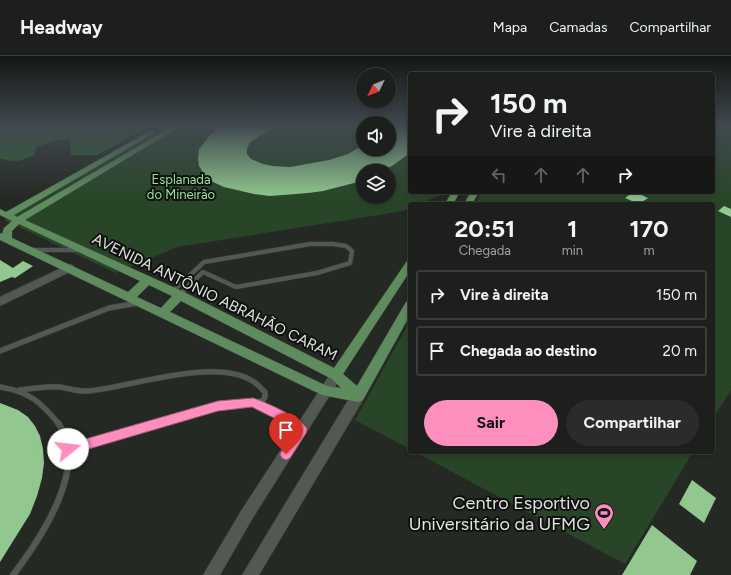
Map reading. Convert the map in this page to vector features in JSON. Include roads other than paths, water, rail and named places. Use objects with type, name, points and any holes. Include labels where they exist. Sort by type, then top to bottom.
[{"type":"main road","points":[[3,213],[120,150]]},
{"type":"main road","points":[[136,150],[18,220],[7,230],[4,237],[326,391],[358,396],[408,308]]},
{"type":"main road","points":[[93,175],[102,160]]},
{"type":"main road","name":"AVENIDA ANTÔNIO ABRAHÃO CARAM","points":[[3,213],[177,294],[336,375],[358,396]]},
{"type":"main road","points":[[336,375],[408,266]]},
{"type":"main road","points":[[130,297],[148,280]]},
{"type":"main road","points":[[163,312],[177,294]]},
{"type":"street","points":[[0,302],[70,268]]},
{"type":"street","points":[[210,575],[336,375]]},
{"type":"street","points":[[250,575],[358,396]]},
{"type":"lane","points":[[310,244],[333,244],[346,246],[352,252],[350,263],[338,268],[236,287],[203,272],[177,294],[204,262],[310,244]]},
{"type":"lane","points":[[30,250],[82,250]]},
{"type":"lane","points":[[0,351],[109,308],[142,303]]},
{"type":"lane","points":[[0,387],[19,390],[59,387],[79,392],[98,390],[186,373],[213,371],[234,374],[253,381],[265,392],[265,397],[262,401],[218,406],[68,449]]},
{"type":"lane","points":[[13,575],[41,535],[57,506],[68,462],[68,449],[65,433],[48,410],[33,396],[19,390]]},
{"type":"lane","points":[[253,402],[302,429]]},
{"type":"place","name":"Centro Esportivo Universitário da UFMG","points":[[604,530]]},
{"type":"park label","name":"Esplanada do Mineirão","points":[[181,186]]}]
